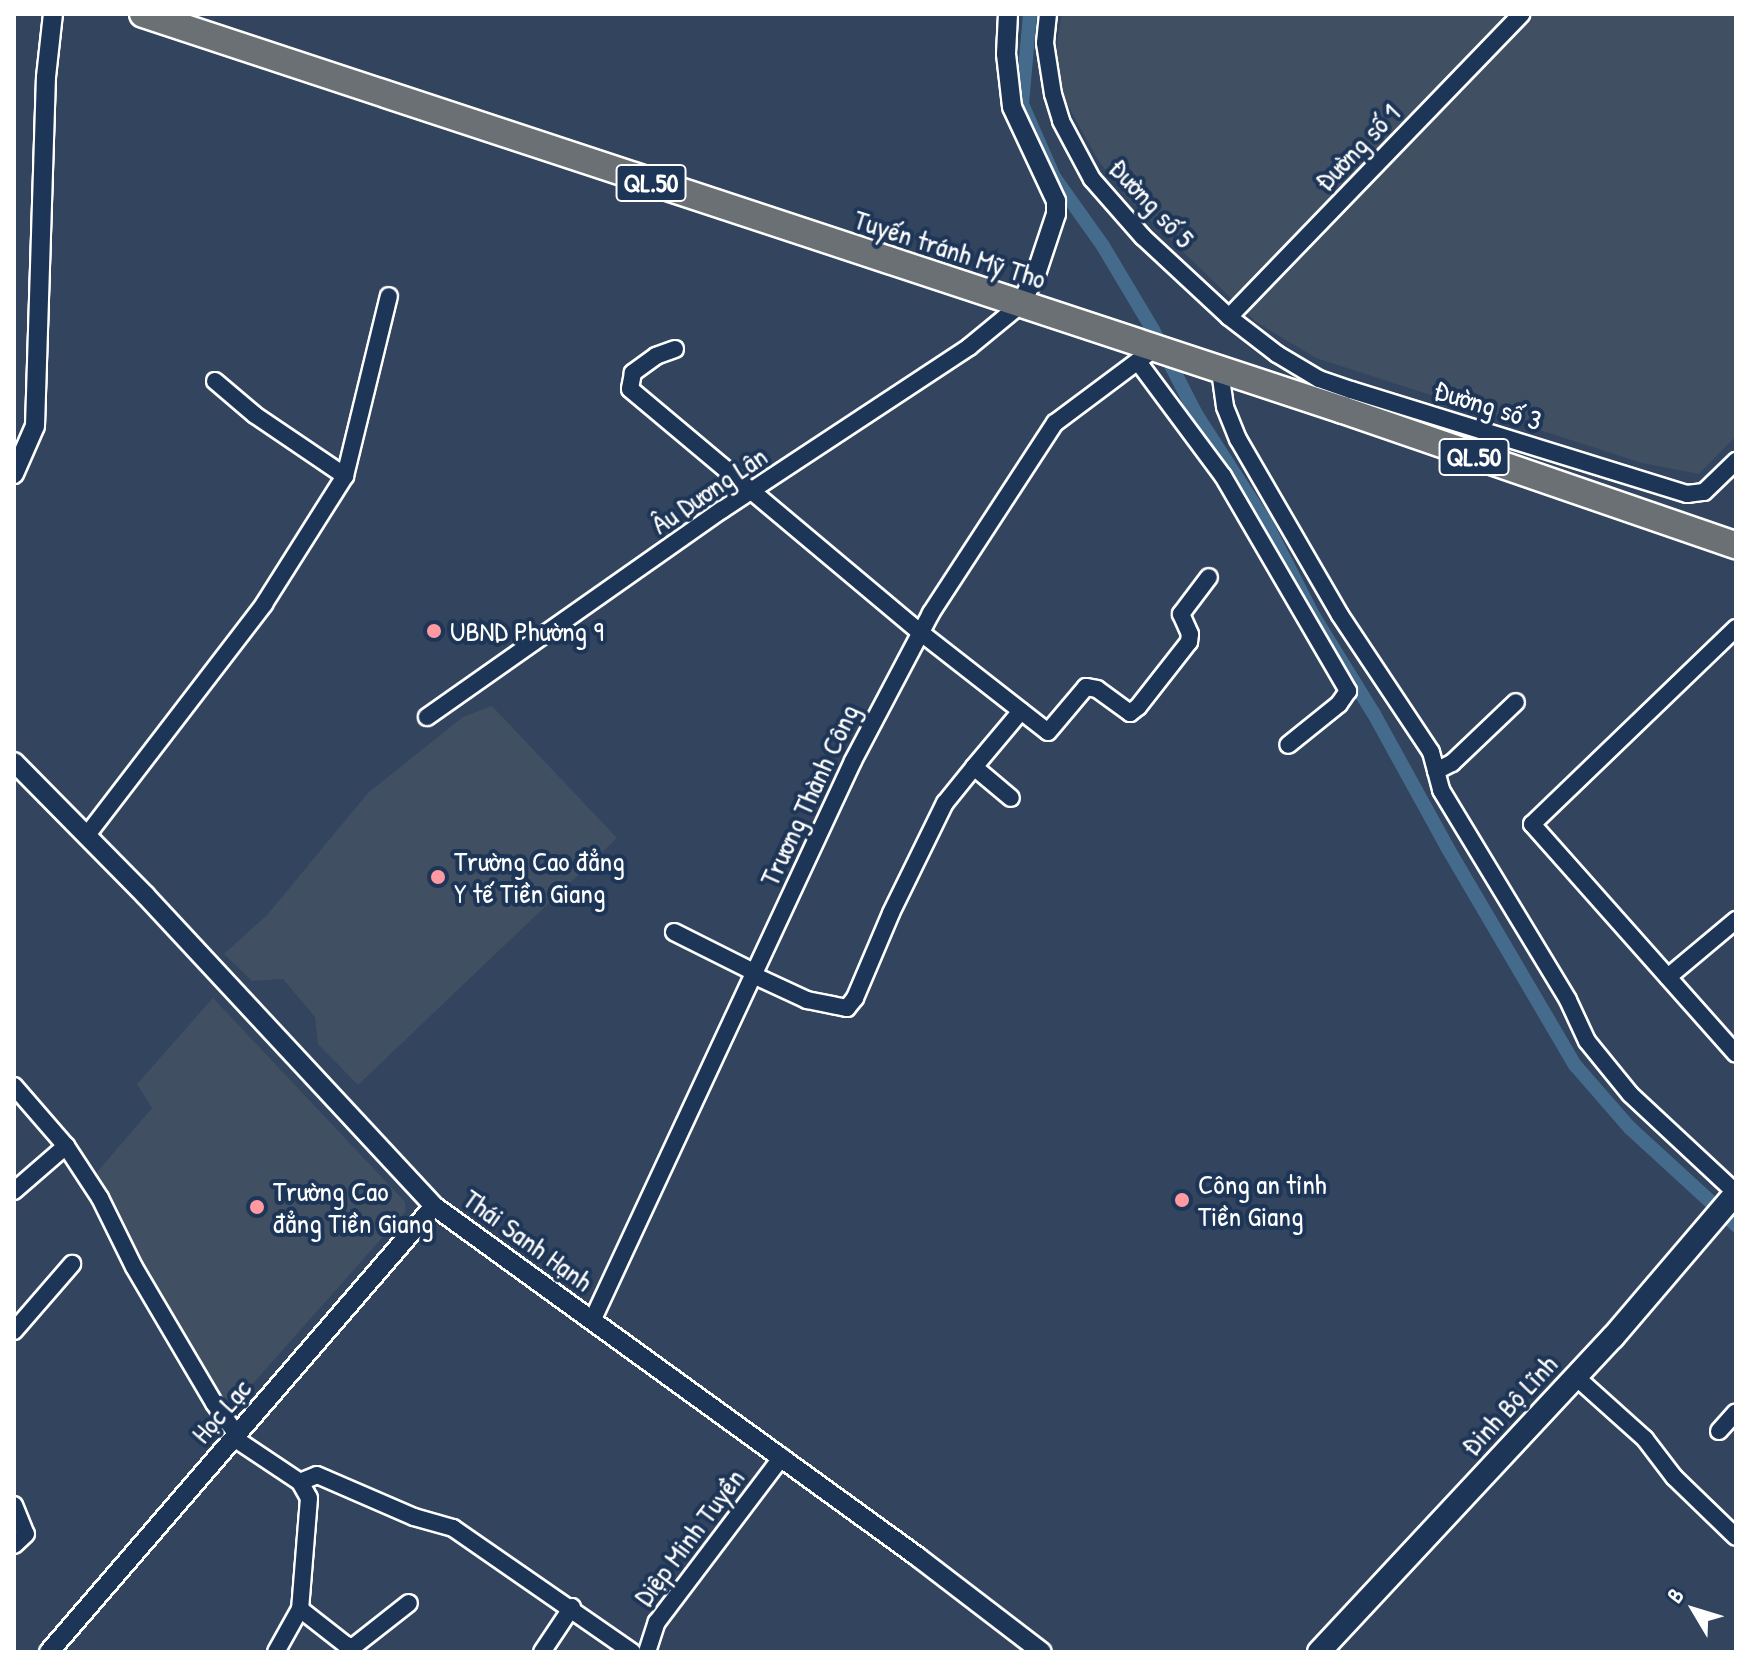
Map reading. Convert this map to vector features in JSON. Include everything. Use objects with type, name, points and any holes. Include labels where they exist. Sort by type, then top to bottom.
[{"type":"highway","name":"Tuyến tránh Mỹ Tho","points":[[143,14],[1019,306],[1151,354],[1347,400],[1606,501],[1736,545]]},
{"type":"main road","name":"Đinh Bộ Lĩnh","points":[[1319,1652],[1576,1377],[1728,1202]]},
{"type":"street","points":[[14,474],[35,426],[46,77],[53,14]]},
{"type":"street","points":[[1008,14],[1006,54],[1012,107],[1056,201],[1056,214],[1035,277],[1019,306]]},
{"type":"street","name":"Đường số 5","points":[[1048,14],[1045,43],[1053,94],[1061,121],[1092,179],[1143,237],[1229,317]]},
{"type":"street","name":"Đường số 1","points":[[1229,317],[1515,16]]},
{"type":"street","points":[[87,835],[264,604],[345,476],[389,296]]},
{"type":"street","name":"Âu Dương Lân","points":[[427,717],[750,492],[969,347],[1019,306]]},
{"type":"street","name":"Đường số 3","points":[[1229,317],[1277,354],[1347,400],[1687,494],[1704,492],[1736,461]]},
{"type":"street","points":[[675,349],[656,356],[633,373],[630,389],[920,632],[1048,732],[1091,686],[1130,713],[1189,642],[1190,634],[1181,614],[1209,577]]},
{"type":"street","points":[[1151,354],[1348,691],[1339,704],[1288,745]]},
{"type":"street","name":"Trương Thành Công","points":[[592,1321],[885,694],[920,632],[1055,423],[1151,354]]},
{"type":"street","points":[[1216,370],[1225,407],[1238,439],[1340,615],[1431,752],[1441,790],[1568,1000],[1599,1061],[1728,1202]]},
{"type":"street","points":[[215,381],[255,415],[345,476]]},
{"type":"street","points":[[1606,501],[1616,472]]},
{"type":"street","points":[[1736,628],[1532,824],[1736,1054]]},
{"type":"street","points":[[1436,771],[1452,763],[1516,702]]},
{"type":"street","points":[[674,932],[807,1000],[840,1009],[851,1004],[945,803],[1021,711]]},
{"type":"street","name":"Thái Sanh Hạnh","points":[[14,762],[87,835],[434,1206],[782,1457],[1042,1652]]},
{"type":"street","points":[[974,767],[1011,798]]},
{"type":"street","points":[[1668,977],[1736,920]]},
{"type":"street","points":[[14,1086],[66,1146],[100,1198],[134,1267],[235,1437],[300,1482],[309,1498],[300,1609],[276,1652]]},
{"type":"street","points":[[14,1191],[66,1146]]},
{"type":"street","name":"Học Lạc","points":[[49,1652],[434,1206]]},
{"type":"street","points":[[14,1331],[72,1264]]},
{"type":"street","points":[[1576,1377],[1645,1439],[1674,1477],[1736,1537]]},
{"type":"street","points":[[1719,1431],[1736,1412]]},
{"type":"street","name":"Diệp Minh Tuyền","points":[[647,1652],[657,1622],[782,1457]]},
{"type":"street","points":[[300,1482],[317,1475],[414,1517],[453,1528],[572,1607],[632,1652]]},
{"type":"street","points":[[14,1505],[26,1534],[14,1545]]},
{"type":"street","points":[[300,1609],[347,1648],[409,1603]]},
{"type":"street","points":[[542,1652],[572,1607]]},
{"type":"shaded area","points":[[1062,14],[1736,14],[1736,436],[1699,474],[1642,463],[1316,358],[1256,322],[1126,197],[1098,160],[1066,102],[1055,56]]},
{"type":"shaded area","name":"Trường Cao đẳng Y tế Tiền Giang","points":[[492,706],[617,838],[358,1085],[318,1044],[315,1017],[283,979],[252,981],[224,954],[267,915],[368,793],[463,717]]},
{"type":"shaded area","name":"Trường Cao đẳng Tiền Giang","points":[[213,998],[405,1202],[406,1211],[225,1415],[93,1177],[152,1108],[137,1084]]},
{"type":"waterway","points":[[1030,14],[1022,104],[1054,177],[1103,246],[1153,330],[1196,414],[1265,521],[1314,617],[1374,714],[1447,847],[1575,1065],[1630,1128],[1736,1225]]},
{"type":"place","name":"UBND Phường 9","points":[[434,631]]},
{"type":"place","name":"Trường Cao đẳng Y tế Tiền Giang","points":[[438,877]]},
{"type":"place","name":"Công an tỉnh Tiền Giang","points":[[1182,1200]]},
{"type":"place","name":"Trường Cao đẳng Tiền Giang","points":[[257,1207]]}]
